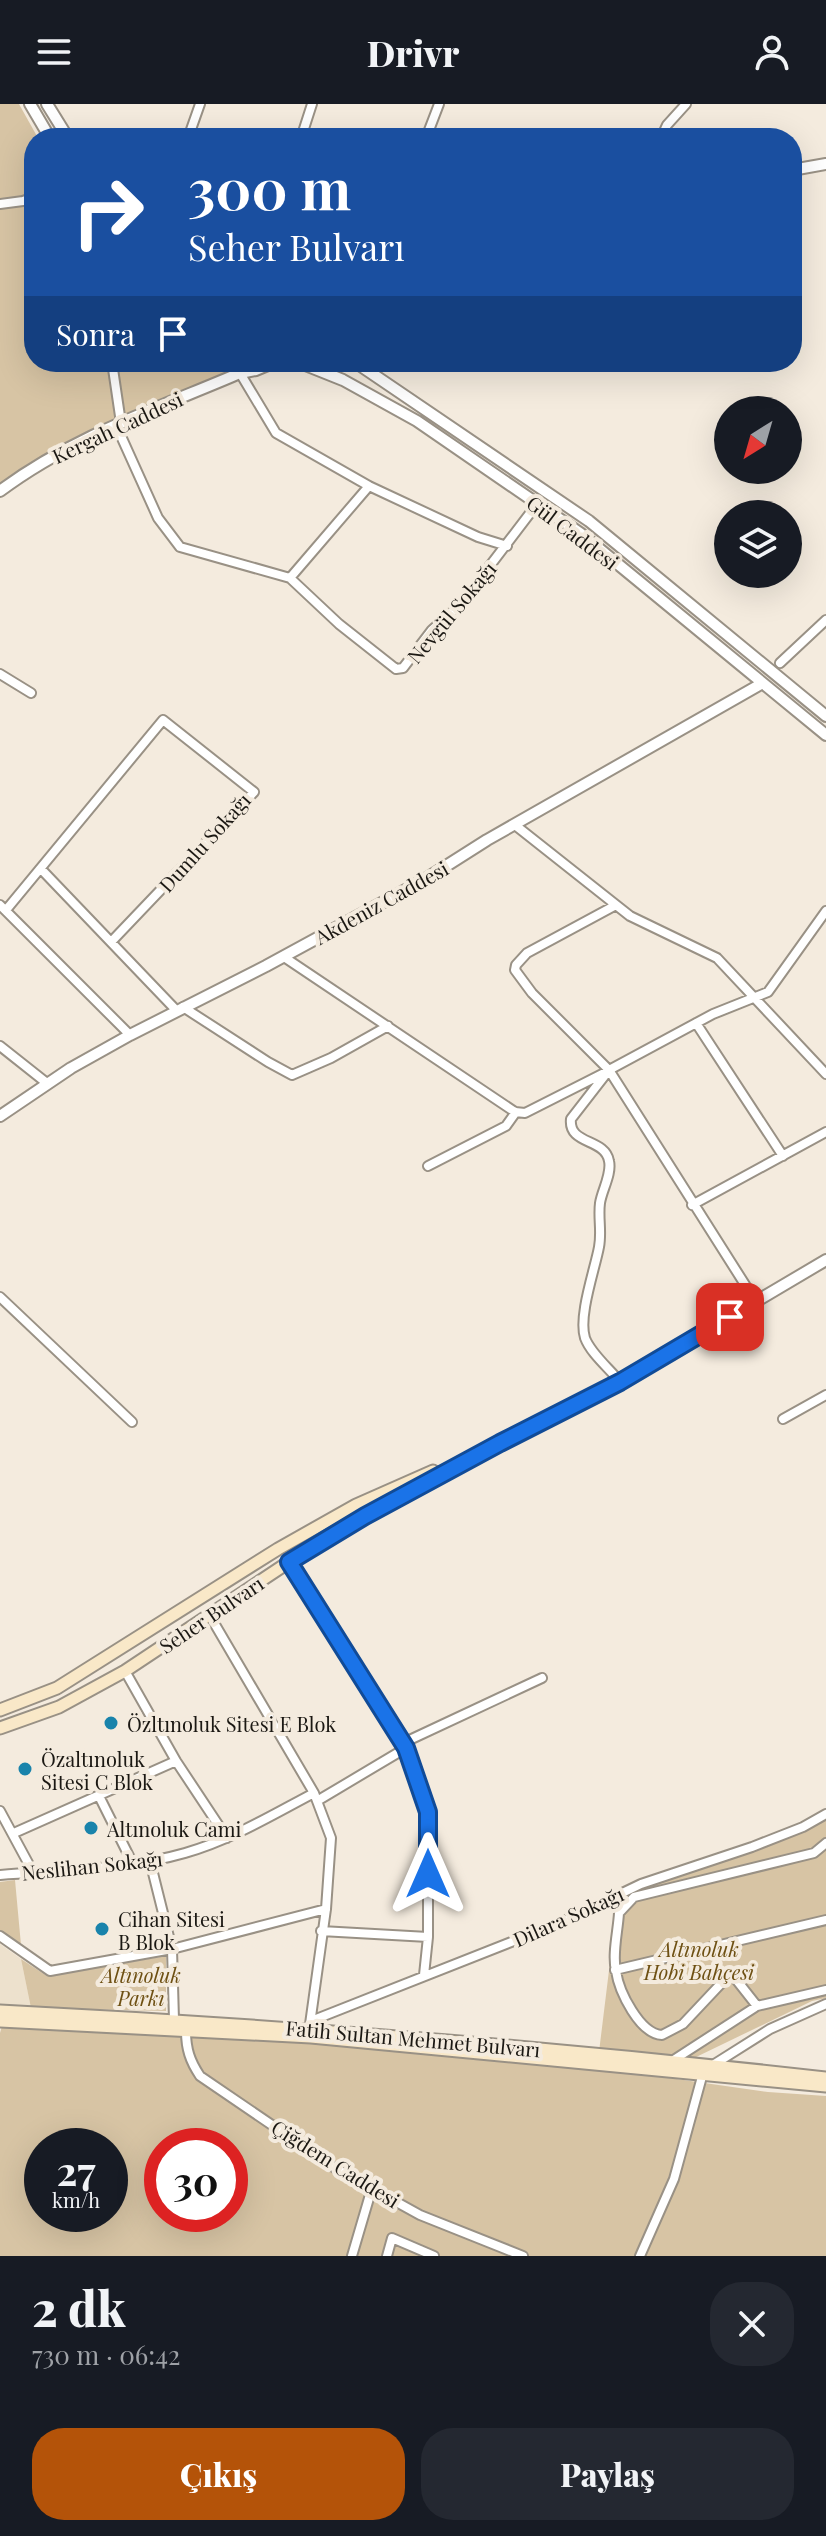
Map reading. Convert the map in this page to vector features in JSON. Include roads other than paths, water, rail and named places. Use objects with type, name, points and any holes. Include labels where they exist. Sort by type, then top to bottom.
[{"type":"main road","name":"Seher Bulvarı","points":[[0,1728],[59,1707],[125,1671],[289,1562],[365,1516],[500,1443]]},
{"type":"main road","name":"Seher Bulvarı","points":[[0,1710],[57,1688],[278,1549],[356,1505],[500,1443]]},
{"type":"main road","name":"Fatih Sultan Mehmet Bulvarı","points":[[0,2011],[310,2025],[826,2078]]},
{"type":"main road","name":"Fatih Sultan Mehmet Bulvarı","points":[[0,2021],[311,2037],[826,2086]]},
{"type":"street","points":[[30,104],[44,128]]},
{"type":"street","points":[[47,104],[62,128]]},
{"type":"street","points":[[192,128],[200,104]]},
{"type":"street","points":[[304,128],[312,104]]},
{"type":"street","points":[[430,128],[439,104]]},
{"type":"street","points":[[666,128],[686,104]]},
{"type":"street","points":[[802,168],[826,164]]},
{"type":"street","points":[[0,204],[24,201]]},
{"type":"street","name":"Nevgül Sokağı","points":[[113,372],[119,424],[158,518],[180,547],[290,578],[339,624],[398,670],[411,660],[432,630],[460,605],[537,504]]},
{"type":"street","name":"Kergah Caddesi","points":[[0,491],[40,463],[234,372]]},
{"type":"street","points":[[237,372],[276,433],[369,486],[478,537],[507,546]]},
{"type":"street","name":"Gül Caddesi","points":[[323,372],[417,421],[591,542],[826,735]]},
{"type":"street","name":"Gül Caddesi","points":[[369,372],[589,521],[826,716]]},
{"type":"street","points":[[290,578],[369,486]]},
{"type":"street","points":[[780,663],[826,620]]},
{"type":"street","points":[[0,674],[31,693]]},
{"type":"street","name":"Akdeniz Caddesi","points":[[0,1116],[130,1035],[284,957],[424,880],[761,684]]},
{"type":"street","name":"Dumlu Sokağı","points":[[3,908],[41,869],[163,720],[254,792],[111,942]]},
{"type":"street","points":[[515,825],[630,916],[717,958],[826,1074]]},
{"type":"street","points":[[41,869],[180,1008],[292,1075],[323,1062],[388,1026]]},
{"type":"street","points":[[616,905],[527,953],[515,970],[532,993],[609,1070],[756,1302]]},
{"type":"street","points":[[3,908],[130,1035]]},
{"type":"street","points":[[284,957],[516,1112],[525,1113],[696,1023],[768,992],[826,911]]},
{"type":"street","points":[[696,1023],[783,1156]]},
{"type":"street","points":[[0,1046],[48,1084]]},
{"type":"street","points":[[609,1070],[570,1123],[576,1135],[601,1148],[609,1158],[610,1167],[602,1190],[599,1248],[589,1283],[584,1328],[588,1345],[620,1382]]},
{"type":"street","points":[[428,1166],[506,1126],[516,1112]]},
{"type":"street","points":[[692,1205],[826,1132]]},
{"type":"street","name":"Seher Bulvarı","points":[[500,1443],[620,1382],[826,1260]]},
{"type":"street","points":[[0,1297],[132,1422]]},
{"type":"street","points":[[783,1419],[826,1395]]},
{"type":"street","points":[[289,1562],[405,1746],[428,1812],[428,1937],[424,1975]]},
{"type":"street","points":[[210,1616],[316,1797],[331,1838],[326,1909],[310,2025]]},
{"type":"street","points":[[125,1671],[176,1761],[227,1838]]},
{"type":"street","name":"Neslihan Sokağı","points":[[0,1875],[150,1861],[227,1838],[316,1797],[405,1746],[542,1678]]},
{"type":"street","points":[[14,1833],[176,1761]]},
{"type":"street","points":[[99,1796],[132,1862]]},
{"type":"street","points":[[0,1811],[33,1872]]},
{"type":"street","name":"Dilara Sokağı","points":[[310,2025],[424,1975],[562,1922],[641,1884],[752,1847],[803,1827],[826,1814]]},
{"type":"street","points":[[757,2006],[731,1973],[683,2024],[657,2035],[647,2031],[627,2002],[615,1970],[619,1913],[634,1897],[814,1853],[826,1843]]},
{"type":"street","points":[[150,1861],[172,1949],[174,2020]]},
{"type":"street","points":[[0,1936],[50,1971],[172,1949],[326,1909]]},
{"type":"street","points":[[615,1970],[826,1920]]},
{"type":"street","points":[[321,1931],[428,1937]]},
{"type":"street","points":[[672,2061],[757,2006],[826,1990]]},
{"type":"street","points":[[713,2065],[770,2029],[826,2004]]},
{"type":"street","name":"Çiğdem Caddesi","points":[[186,2031],[186,2047],[191,2063],[200,2076],[335,2168],[420,2215],[523,2256]]},
{"type":"street","points":[[640,2256],[674,2179],[703,2073]]},
{"type":"street","points":[[352,2256],[372,2188]]},
{"type":"street","points":[[387,2256],[392,2238],[434,2256]]},
{"type":"street","points":[[494,2256],[497,2246]]},
{"type":"place","name":"Özltınoluk Sitesi E Blok","points":[[111,1723]]},
{"type":"place","name":"Özaltınoluk Sitesi C Blok","points":[[25,1769]]},
{"type":"place","name":"Altınoluk Cami","points":[[91,1828]]},
{"type":"place","name":"Cihan Sitesi B Blok","points":[[102,1929]]},
{"type":"park label","name":"Altınoluk Hobi Bahçesi","points":[[699,1960]]},
{"type":"park label","name":"Altınoluk Parkı","points":[[141,1986]]}]
